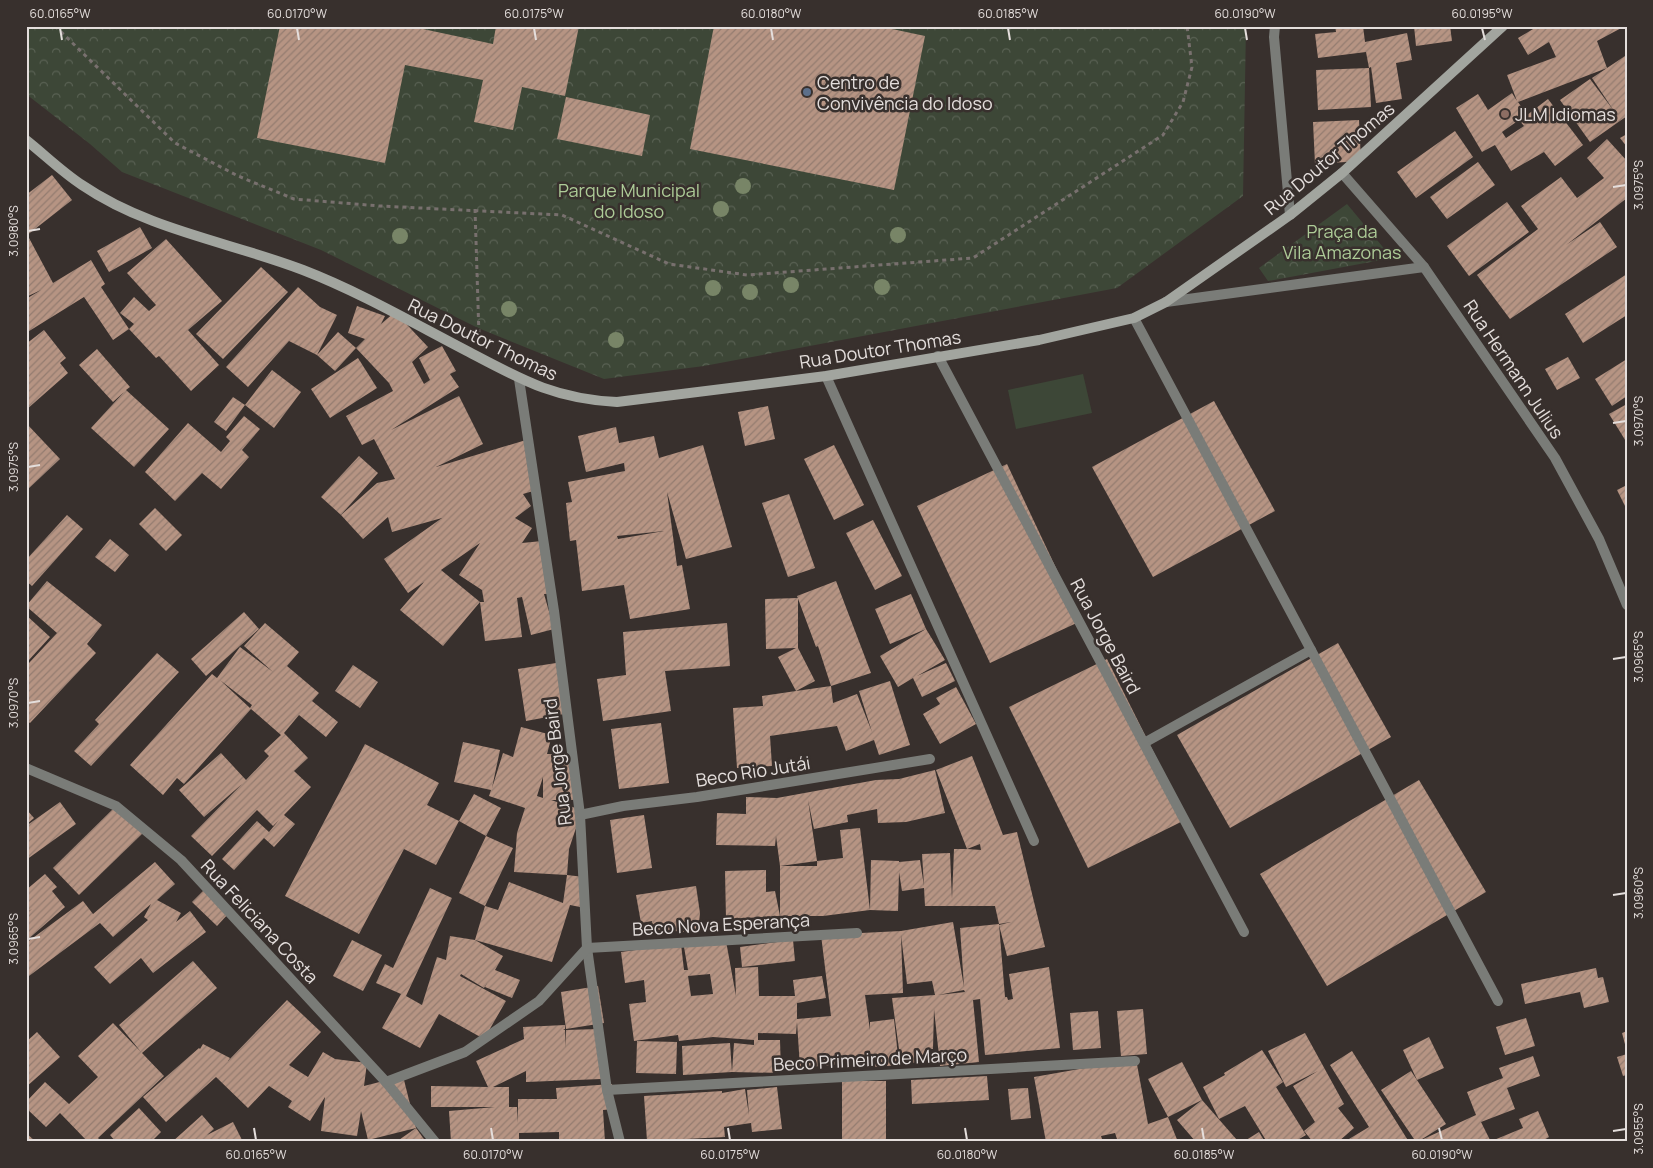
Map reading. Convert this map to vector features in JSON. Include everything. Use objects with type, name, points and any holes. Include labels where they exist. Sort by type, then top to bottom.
[{"type":"street","points":[[1275,26],[1274,37],[1290,215]]},
{"type":"street","name":"Rua Doutor Thomas","points":[[26,140],[82,185],[121,206],[178,230],[304,270],[519,379],[559,394],[587,401],[617,402],[826,376],[1038,340],[1134,318],[1166,302],[1290,215],[1342,173],[1503,26]]},
{"type":"street","name":"Rua Hermann Julius","points":[[1342,173],[1424,267],[1555,458],[1599,540],[1627,605]]},
{"type":"street","name":"Rua Doutor Thomas","points":[[1166,302],[1424,267]]},
{"type":"street","points":[[1134,318],[1498,1001]]},
{"type":"street","name":"Rua Jorge Baird","points":[[938,356],[1244,932]]},
{"type":"street","points":[[826,376],[1034,841]]},
{"type":"street","name":"Rua Jorge Baird","points":[[519,379],[554,611],[580,815],[587,948],[607,1090],[620,1142]]},
{"type":"street","points":[[1144,743],[1311,650]]},
{"type":"street","name":"Beco Rio Jutái","points":[[580,815],[623,806],[697,797],[930,759]]},
{"type":"street","name":"Rua Feliciana Costa","points":[[26,768],[116,806],[181,860],[386,1082],[435,1142]]},
{"type":"street","name":"Beco Nova Esperança","points":[[587,948],[857,933]]},
{"type":"street","points":[[386,1082],[465,1052],[539,1001],[587,948]]},
{"type":"street","name":"Beco Primeiro de Março","points":[[607,1090],[1135,1061]]},
{"type":"path","points":[[55,26],[175,143],[238,176],[294,199],[380,206],[475,209],[562,215],[670,264],[747,275],[973,258],[1163,135],[1183,102],[1192,67],[1187,26]]},
{"type":"path","points":[[475,209],[479,358]]},
{"type":"green space","name":"Parque Municipal do Idoso","points":[[26,26],[1246,26],[1243,196],[1117,288],[704,366],[604,379],[478,328],[321,250],[122,172],[90,144],[26,94]]},
{"type":"green space","name":"Praça da Vila Amazonas","points":[[1347,204],[1392,258],[1268,281],[1259,268]]},
{"type":"green space","points":[[1083,374],[1092,413],[1016,429],[1008,390]]},
{"type":"building","points":[[280,26],[409,26],[493,44],[496,26],[579,26],[565,96],[522,87],[513,130],[474,122],[483,80],[405,65],[385,163],[257,138]]},
{"type":"building","name":"Centro de Convivência do Idoso","points":[[714,26],[878,26],[925,36],[894,190],[690,149]]},
{"type":"building","points":[[1335,26],[1363,26],[1365,42],[1407,33],[1412,60],[1396,63],[1402,99],[1376,103],[1371,67],[1369,68],[1366,52],[1318,58],[1315,34],[1336,32]]},
{"type":"building","points":[[1414,26],[1450,26],[1452,41],[1416,46]]},
{"type":"building","points":[[1538,26],[1625,26],[1597,41],[1607,68],[1518,102],[1527,115],[1548,99],[1583,145],[1555,166],[1544,152],[1511,171],[1495,145],[1482,152],[1456,108],[1478,94],[1488,110],[1512,93],[1517,101],[1507,75],[1556,57],[1549,42],[1528,55],[1518,38]],"holes":[[[1519,120],[1524,126],[1506,138],[1502,132]]]},
{"type":"building","points":[[1625,56],[1627,58],[1627,116],[1590,142],[1560,100],[1590,79],[1614,111],[1592,78]]},
{"type":"building","points":[[1369,68],[1371,107],[1318,110],[1316,70]]},
{"type":"building","points":[[566,97],[650,115],[642,156],[557,139]]},
{"type":"building","points":[[1359,120],[1361,161],[1315,164],[1313,122]]},
{"type":"building","points":[[1455,131],[1473,157],[1416,198],[1397,172]]},
{"type":"building","points":[[1627,134],[1627,147],[1620,138]]},
{"type":"building","points":[[1607,139],[1627,161],[1627,198],[1566,245],[1600,222],[1617,247],[1510,319],[1477,275],[1538,229],[1521,206],[1561,177],[1577,198],[1604,178],[1587,158]]},
{"type":"building","points":[[1478,162],[1495,185],[1447,219],[1430,197]]},
{"type":"building","points":[[52,175],[72,200],[26,236],[26,195]]},
{"type":"building","points":[[1507,202],[1529,232],[1469,276],[1447,246]]},
{"type":"building","points":[[140,227],[152,248],[109,272],[97,251]]},
{"type":"building","points":[[29,238],[53,283],[91,260],[105,284],[101,287],[129,329],[113,340],[84,297],[26,333],[26,299],[41,290],[26,297],[26,240]]},
{"type":"building","points":[[166,239],[222,301],[188,330],[219,365],[191,391],[159,356],[156,358],[129,329],[134,324],[120,313],[134,297],[149,311],[156,305],[127,273]]},
{"type":"building","points":[[261,267],[288,292],[223,359],[196,334]]},
{"type":"building","points":[[1627,274],[1627,315],[1583,343],[1565,314]]},
{"type":"building","points":[[298,287],[320,307],[337,315],[317,355],[289,341],[248,387],[226,367]]},
{"type":"building","points":[[357,306],[385,316],[381,324],[395,312],[428,347],[412,362],[424,384],[430,380],[419,358],[442,346],[456,371],[450,374],[459,387],[391,430],[459,396],[483,444],[436,467],[526,440],[540,489],[523,494],[531,506],[515,518],[532,528],[522,543],[542,541],[549,594],[544,594],[554,629],[531,635],[522,597],[517,598],[522,637],[485,641],[480,602],[443,646],[400,610],[424,582],[408,593],[384,559],[442,518],[392,532],[388,517],[363,539],[341,515],[377,483],[395,479],[374,439],[362,445],[346,416],[393,391],[389,383],[356,348],[365,339],[348,333]],"holes":[[[480,543],[459,575],[482,590],[484,602],[480,602],[441,570]]]},
{"type":"building","points":[[44,330],[66,358],[60,363],[68,373],[26,410],[26,344]]},
{"type":"building","points":[[338,332],[356,348],[335,371],[317,355]]},
{"type":"building","points":[[97,349],[130,387],[126,390],[169,429],[134,467],[91,428],[124,392],[113,402],[79,365]]},
{"type":"building","points":[[1568,357],[1580,378],[1557,390],[1545,369]]},
{"type":"building","points":[[358,358],[377,388],[330,418],[311,389]]},
{"type":"building","points":[[1627,359],[1627,396],[1612,406],[1595,379]]},
{"type":"building","points":[[272,370],[301,392],[274,428],[245,405]]},
{"type":"building","points":[[233,397],[245,405],[226,431],[214,422]]},
{"type":"building","points":[[1214,401],[1275,511],[1153,577],[1092,467]]},
{"type":"building","points":[[1627,404],[1627,443],[1609,414]]},
{"type":"building","points":[[768,406],[775,439],[745,446],[738,412]]},
{"type":"building","points":[[244,416],[260,429],[242,450],[249,457],[221,489],[202,473],[175,501],[145,472],[188,423],[221,452],[230,441],[226,437]]},
{"type":"building","points":[[26,423],[60,459],[26,491]]},
{"type":"building","points":[[616,427],[619,443],[654,436],[659,458],[703,445],[732,547],[686,559],[667,492],[677,566],[682,565],[690,609],[630,619],[624,585],[582,591],[576,540],[570,541],[566,503],[572,502],[568,482],[625,471],[624,463],[586,472],[578,436]],"holes":[[[664,531],[618,539],[617,536]]]},
{"type":"building","points":[[834,445],[864,505],[834,520],[804,459]]},
{"type":"building","points":[[359,456],[378,473],[341,515],[321,497]]},
{"type":"building","points":[[1007,464],[1081,621],[990,663],[917,506]]},
{"type":"building","points":[[1627,485],[1627,510],[1617,490]]},
{"type":"building","points":[[789,494],[815,568],[788,577],[762,503]]},
{"type":"building","points":[[155,508],[182,535],[166,551],[139,524]]},
{"type":"building","points":[[67,515],[83,529],[32,586],[26,581],[26,560]]},
{"type":"building","points":[[873,520],[902,576],[875,590],[846,533]]},
{"type":"building","points":[[110,539],[129,555],[115,572],[95,557]]},
{"type":"building","points":[[47,581],[102,625],[87,644],[96,653],[30,723],[26,720],[26,660],[29,663],[57,633],[26,606]]},
{"type":"building","points":[[836,581],[871,673],[831,686],[818,646],[816,647],[797,596]]},
{"type":"building","points":[[911,594],[926,629],[890,644],[875,609]]},
{"type":"building","points":[[798,598],[798,648],[815,681],[796,691],[778,657],[796,648],[766,649],[765,599]]},
{"type":"building","points":[[244,612],[259,629],[206,676],[191,659]]},
{"type":"building","points":[[26,615],[50,637],[29,660],[26,657]]},
{"type":"building","points":[[265,623],[299,652],[287,666],[319,693],[312,701],[338,722],[326,737],[299,715],[284,733],[308,758],[294,771],[311,787],[284,815],[295,824],[274,847],[264,838],[234,870],[222,859],[257,821],[269,832],[279,820],[273,826],[257,810],[212,856],[191,836],[242,784],[204,817],[179,790],[221,753],[246,780],[269,756],[264,751],[281,735],[251,709],[184,784],[177,778],[163,795],[130,765],[212,674],[217,678],[240,647],[273,672],[244,646]],"holes":[[[220,680],[252,705],[250,708]]]},
{"type":"building","points":[[727,623],[730,666],[665,671],[671,711],[603,721],[597,679],[626,675],[623,632]]},
{"type":"building","points":[[926,629],[945,660],[917,676],[946,663],[955,681],[922,697],[913,678],[898,687],[880,656]]},
{"type":"building","points":[[1338,643],[1391,737],[1230,828],[1177,735]]},
{"type":"building","points":[[157,653],[179,672],[91,766],[74,751],[99,724],[95,720]]},
{"type":"building","points":[[1107,659],[1187,819],[1088,868],[1009,707]]},
{"type":"building","points":[[556,663],[564,714],[526,721],[518,669]]},
{"type":"building","points":[[353,665],[378,682],[360,708],[335,691]]},
{"type":"building","points":[[890,681],[910,745],[879,755],[874,740],[846,751],[837,726],[770,736],[772,766],[737,768],[733,708],[763,706],[762,696],[831,686],[833,703],[857,694],[872,732],[859,691]]},
{"type":"building","points":[[956,687],[976,724],[940,744],[923,714],[940,704],[936,698]]},
{"type":"building","points":[[661,723],[669,783],[619,789],[611,729]]},
{"type":"building","points":[[521,727],[552,735],[547,754],[577,754],[578,800],[551,800],[582,810],[569,849],[567,875],[514,872],[517,833],[525,808],[489,796],[491,790],[454,782],[463,742],[500,750],[492,788],[503,753],[513,757]],"holes":[[[543,777],[543,798],[537,796]]]},
{"type":"building","points":[[365,744],[439,783],[427,805],[459,821],[436,865],[404,849],[359,934],[285,896]]},
{"type":"building","points":[[972,756],[1003,835],[1017,832],[1045,947],[1007,956],[999,925],[1011,922],[999,924],[995,906],[925,906],[924,888],[902,891],[899,872],[898,911],[870,910],[871,860],[899,862],[920,860],[924,886],[922,854],[950,853],[952,899],[954,849],[967,849],[936,770]],"holes":[[[980,844],[981,850],[967,849]]]},
{"type":"building","points":[[935,770],[945,813],[906,822],[878,823],[877,809],[847,815],[848,822],[814,829],[808,800],[817,861],[780,866],[776,836],[775,846],[716,845],[717,813],[746,814],[746,797],[777,798],[876,780],[899,779]]},
{"type":"building","points":[[1419,780],[1486,892],[1327,986],[1260,874]]},
{"type":"building","points":[[474,794],[501,808],[486,836],[459,821]]},
{"type":"building","points":[[60,802],[76,824],[26,860],[26,826]]},
{"type":"building","points":[[116,806],[143,833],[79,895],[53,868]]},
{"type":"building","points":[[26,809],[34,818],[26,825]]},
{"type":"building","points":[[644,815],[652,868],[617,873],[610,820]]},
{"type":"building","points":[[860,828],[870,910],[823,916],[780,916],[780,866],[817,866],[817,861],[843,858],[840,830]]},
{"type":"building","points":[[486,836],[513,848],[485,906],[459,893]]},
{"type":"building","points":[[155,862],[175,884],[157,900],[181,913],[176,922],[190,911],[206,932],[153,973],[141,958],[110,984],[94,967],[148,920],[144,917],[151,904],[113,937],[100,923],[29,976],[26,973],[26,943],[83,901],[93,914]]},
{"type":"building","points":[[766,870],[766,892],[775,891],[780,916],[726,919],[725,871]]},
{"type":"building","points":[[45,874],[57,887],[52,891],[65,907],[26,941],[26,914],[32,909],[26,913],[26,890]]},
{"type":"building","points":[[567,875],[584,877],[580,907],[570,905],[552,962],[475,940],[485,906],[498,910],[509,882],[563,903]]},
{"type":"building","points":[[696,886],[700,913],[698,933],[651,929],[652,921],[641,923],[636,895]]},
{"type":"building","points":[[430,888],[452,898],[406,996],[422,1005],[437,957],[446,960],[450,936],[475,940],[503,956],[495,970],[520,980],[512,998],[485,987],[487,983],[484,988],[461,974],[460,976],[506,1001],[484,1039],[439,1014],[420,1048],[382,1028],[401,994],[376,983],[385,964],[393,968]]},
{"type":"building","points":[[205,889],[229,913],[217,926],[192,902]]},
{"type":"building","points":[[953,922],[964,987],[960,928],[999,924],[1005,997],[1008,1000],[1013,999],[1009,974],[1049,967],[1060,1048],[985,1055],[980,999],[973,1000],[979,1062],[940,1066],[934,1009],[933,1049],[925,1049],[926,1061],[901,1064],[892,998],[935,995],[932,981],[907,984],[901,935],[903,993],[865,995],[870,1030],[870,1022],[894,1019],[899,1065],[874,1067],[873,1061],[800,1068],[797,1022],[796,1034],[758,1033],[758,1040],[780,1040],[781,1073],[732,1072],[734,1043],[754,1045],[754,1040],[713,1037],[679,1041],[678,1035],[634,1041],[629,1004],[646,1002],[644,980],[625,983],[621,952],[681,944],[684,970],[688,970],[684,947],[726,941],[736,996],[735,968],[758,967],[759,996],[795,996],[793,980],[822,976],[826,998],[797,1003],[797,1019],[831,1016],[821,935],[901,931]],"holes":[[[710,974],[713,994],[691,996],[688,976]],[[964,990],[965,992],[938,995]]]},
{"type":"building","points":[[352,940],[382,955],[363,991],[333,976]]},
{"type":"building","points":[[793,940],[795,961],[742,967],[740,947]]},
{"type":"building","points":[[193,961],[217,988],[142,1053],[164,1076],[98,1138],[102,1142],[88,1142],[60,1113],[46,1127],[26,1108],[26,1102],[45,1082],[69,1104],[98,1077],[78,1056],[113,1023],[141,1052],[119,1025]]},
{"type":"building","points":[[1596,968],[1598,978],[1603,977],[1609,1002],[1584,1008],[1580,992],[1525,1004],[1521,984]]},
{"type":"building","points":[[598,986],[604,1023],[566,1029],[561,992]]},
{"type":"building","points":[[287,1000],[321,1032],[289,1065],[308,1077],[323,1052],[335,1059],[367,1063],[364,1086],[403,1076],[416,1128],[368,1140],[361,1111],[357,1136],[321,1131],[325,1097],[310,1121],[288,1107],[292,1101],[269,1086],[248,1108],[216,1077],[166,1122],[143,1097],[200,1049],[203,1044],[230,1058],[228,1061]]},
{"type":"building","points":[[1143,1009],[1147,1054],[1121,1056],[1117,1011]]},
{"type":"building","points":[[1098,1011],[1101,1048],[1073,1050],[1070,1013]]},
{"type":"building","points":[[1526,1018],[1535,1046],[1505,1055],[1496,1027]]},
{"type":"building","points":[[565,1025],[563,1030],[565,1030],[566,1048],[566,1030],[599,1029],[601,1079],[526,1082],[526,1071],[493,1087],[509,1087],[509,1107],[517,1107],[518,1123],[518,1099],[557,1099],[556,1088],[612,1084],[614,1109],[603,1110],[605,1142],[559,1142],[559,1132],[519,1133],[519,1139],[451,1142],[449,1111],[495,1107],[431,1107],[431,1086],[488,1087],[476,1061],[524,1039],[523,1027]]},
{"type":"building","points":[[1627,1031],[1627,1048],[1626,1048],[1622,1033]]},
{"type":"building","points":[[37,1032],[60,1057],[26,1087],[26,1042]]},
{"type":"building","points":[[1305,1033],[1344,1104],[1338,1108],[1354,1128],[1338,1142],[1313,1142],[1304,1131],[1315,1122],[1293,1086],[1318,1071],[1286,1087],[1268,1051]]},
{"type":"building","points":[[1429,1037],[1444,1068],[1417,1080],[1403,1050]]},
{"type":"building","points":[[637,1041],[677,1042],[676,1074],[636,1073]]},
{"type":"building","points":[[730,1043],[732,1072],[683,1075],[682,1046]]},
{"type":"building","points":[[1262,1050],[1283,1082],[1276,1087],[1306,1135],[1294,1142],[1267,1142],[1245,1106],[1219,1119],[1203,1087],[1225,1075],[1224,1073]]},
{"type":"building","points":[[1352,1051],[1409,1142],[1344,1142],[1369,1127],[1330,1065]]},
{"type":"building","points":[[1627,1054],[1627,1075],[1623,1076],[1617,1057]]},
{"type":"building","points":[[1533,1056],[1540,1076],[1507,1088],[1515,1109],[1481,1122],[1491,1142],[1416,1142],[1381,1090],[1411,1071],[1446,1124],[1419,1141],[1476,1115],[1467,1092],[1503,1078],[1499,1068]]},
{"type":"building","points":[[1136,1059],[1148,1124],[1168,1117],[1178,1142],[1118,1142],[1115,1133],[1101,1136],[1103,1142],[1046,1142],[1034,1077]]},
{"type":"building","points":[[1182,1062],[1202,1100],[1168,1117],[1148,1079]]},
{"type":"building","points":[[987,1076],[989,1100],[912,1104],[911,1080]]},
{"type":"building","points":[[842,1081],[886,1081],[886,1142],[842,1142]]},
{"type":"building","points":[[777,1087],[782,1129],[752,1132],[751,1123],[724,1127],[725,1137],[647,1141],[644,1096],[722,1091],[722,1093],[745,1089],[749,1115],[747,1090]]},
{"type":"building","points":[[1028,1088],[1031,1118],[1011,1120],[1008,1089]]},
{"type":"building","points":[[1202,1100],[1237,1140],[1196,1142],[1177,1120]]},
{"type":"building","points":[[139,1108],[161,1132],[151,1142],[116,1142],[110,1135]]},
{"type":"building","points":[[1538,1111],[1549,1137],[1544,1140],[1545,1142],[1494,1142],[1494,1140],[1523,1128],[1519,1119]]},
{"type":"building","points":[[202,1115],[214,1129],[207,1135],[233,1122],[243,1142],[172,1142]]},
{"type":"building","points":[[416,1128],[426,1142],[396,1142]]},
{"type":"building","points":[[1259,1132],[1265,1142],[1243,1142]]},
{"type":"building","points":[[26,1133],[35,1141],[34,1142],[26,1142]]},
{"type":"place","name":"Centro de Convivência do Idoso","points":[[807,92]]},
{"type":"place","name":"JLM Idiomas","points":[[1505,114]]}]
